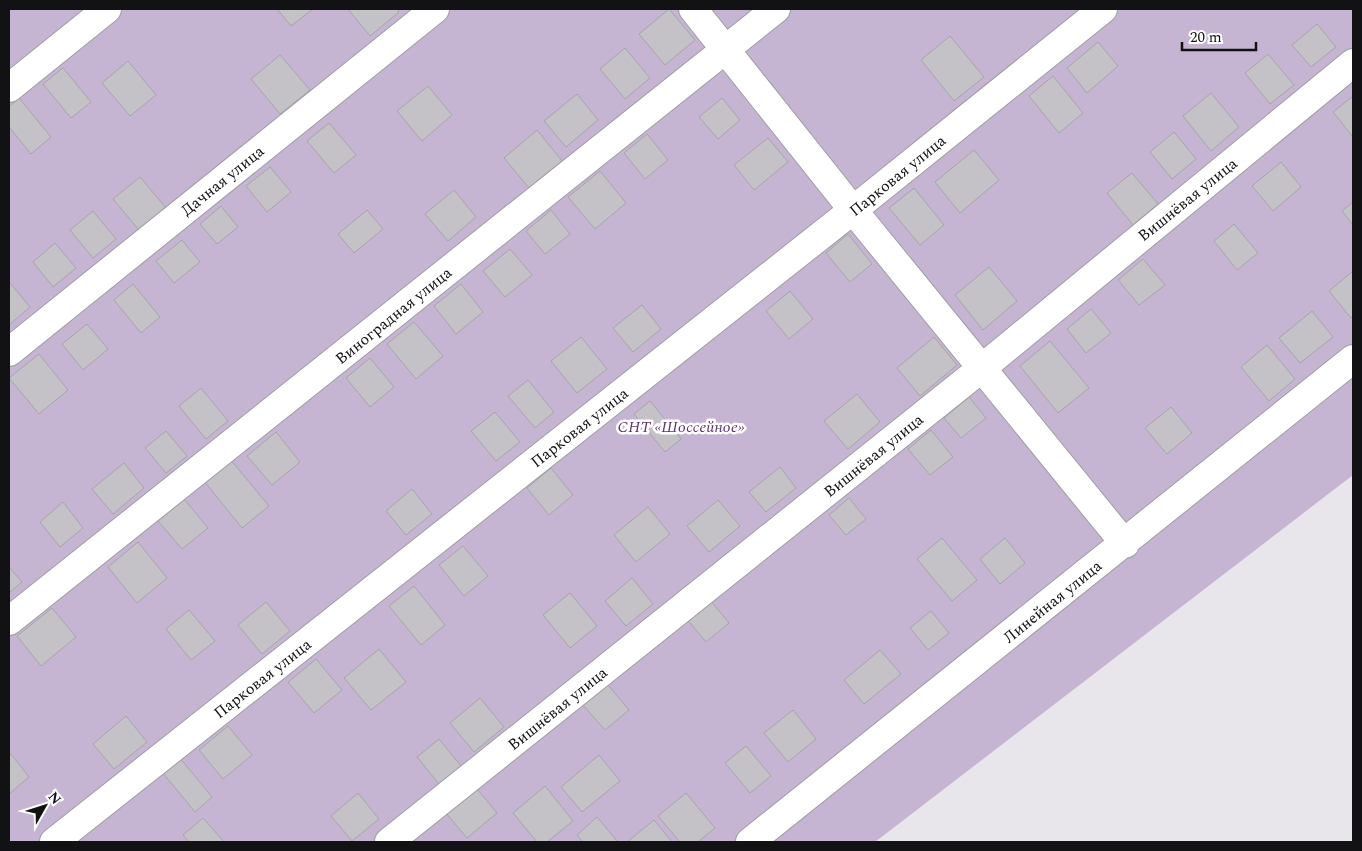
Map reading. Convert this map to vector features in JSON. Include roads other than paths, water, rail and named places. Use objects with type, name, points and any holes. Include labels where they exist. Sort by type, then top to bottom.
[{"type":"street","points":[[9,88],[107,9]]},
{"type":"street","name":"Дачная улица","points":[[9,352],[435,9]]},
{"type":"street","points":[[693,9],[853,210],[1125,544]]},
{"type":"street","name":"Виноградная улица","points":[[9,621],[776,9]]},
{"type":"street","name":"Парковая улица","points":[[54,842],[853,210],[1103,9]]},
{"type":"street","name":"Вишнёвая улица","points":[[389,842],[982,368],[1353,63]]},
{"type":"street","name":"Линейная улица","points":[[750,842],[1125,544],[1353,359]]},
{"type":"park label","name":"СНТ «Шоссейное»","points":[[681,426]]}]
